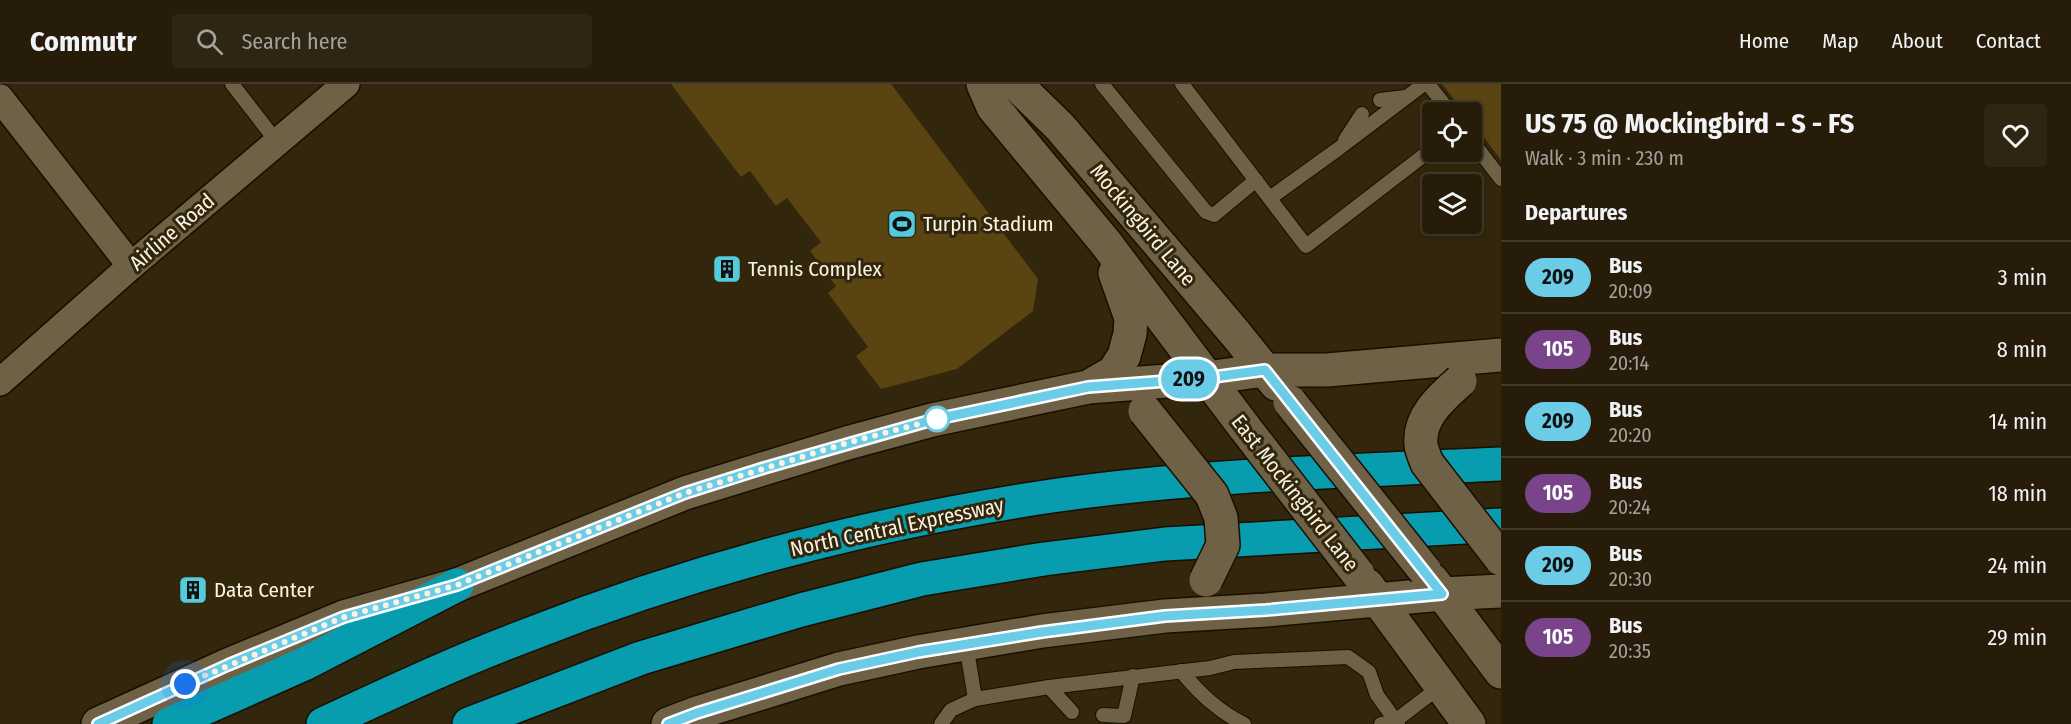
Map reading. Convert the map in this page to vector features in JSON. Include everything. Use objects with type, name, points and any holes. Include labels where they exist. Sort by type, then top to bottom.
[{"type":"highway","name":"North Central Expressway","points":[[323,724],[482,653],[605,606],[761,557],[880,528],[997,505],[1164,483],[1260,475],[1501,464]]},
{"type":"highway","points":[[469,724],[640,658],[801,610],[922,579],[1044,559],[1165,544],[1501,525]]},
{"type":"highway","points":[[169,724],[304,664],[457,585]]},
{"type":"main road","name":"Mockingbird Lane","points":[[983,84],[993,107],[1105,243],[1206,378]]},
{"type":"main road","name":"Mockingbird Lane","points":[[1016,84],[1060,127],[1265,370]]},
{"type":"main road","points":[[1088,387],[1114,372],[1124,356],[1131,334],[1131,318],[1105,243]]},
{"type":"main road","points":[[98,724],[228,665],[344,617],[457,585],[685,493],[847,443],[932,420],[1088,387],[1206,378],[1265,370],[1327,370],[1501,355]]},
{"type":"main road","points":[[1501,355],[1460,381],[1440,399],[1424,423],[1421,445],[1427,463],[1501,559]]},
{"type":"main road","points":[[1265,370],[1501,672]]},
{"type":"main road","name":"East Mockingbird Lane","points":[[1206,378],[1379,600],[1469,724]]},
{"type":"main road","points":[[1088,387],[1145,411],[1212,495],[1221,518],[1223,545],[1206,580],[1165,616]]},
{"type":"main road","points":[[668,724],[839,669],[966,644],[1165,616],[1379,600],[1433,583],[1501,591]]},
{"type":"street","name":"Airline Road","points":[[0,382],[131,266],[346,84]]},
{"type":"street","points":[[0,98],[131,266]]},
{"type":"lane","points":[[232,84],[277,142]]},
{"type":"lane","points":[[1102,84],[1206,212],[1215,215],[1256,180]]},
{"type":"lane","points":[[1182,84],[1306,246],[1422,157]]},
{"type":"lane","points":[[1270,198],[1426,84],[1441,102]]},
{"type":"lane","points":[[1380,100],[1407,97]]},
{"type":"lane","points":[[1338,149],[1362,114]]},
{"type":"lane","points":[[1482,154],[1501,179]]},
{"type":"lane","points":[[966,644],[975,699]]},
{"type":"lane","points":[[941,724],[951,710],[975,699],[1048,687],[1210,668],[1234,662],[1348,657],[1369,672],[1377,696],[1391,723],[1441,686]]},
{"type":"lane","points":[[1181,671],[1202,696],[1224,714],[1244,724]]},
{"type":"lane","points":[[1103,715],[1124,720],[1133,676]]},
{"type":"lane","points":[[1048,687],[1072,712]]},
{"type":"shaded area","name":"Turpin Stadium","points":[[671,84],[891,84],[1038,279],[1033,311],[957,369],[881,389],[856,356],[868,347],[828,293],[836,286],[810,251],[821,242],[787,198],[776,206],[750,171],[741,177]]},
{"type":"shaded area","points":[[1442,84],[1501,84],[1501,160],[1482,135],[1482,102],[1456,102]]},
{"type":"bus line","name":"209","points":[[98,724],[228,665],[344,617],[457,585],[685,493],[847,443],[932,420],[1088,387],[1206,378],[1265,370],[1442,594],[1266,610],[1165,616],[1042,632],[918,652],[839,669],[668,724]]},
{"type":"place","name":"Turpin Stadium","points":[[902,224]]},
{"type":"place","name":"Tennis Complex","points":[[727,269]]},
{"type":"place","name":"Data Center","points":[[193,590]]},
{"type":"route","points":[[185,684],[344,617],[457,585],[685,493],[847,443],[937,419]]}]
